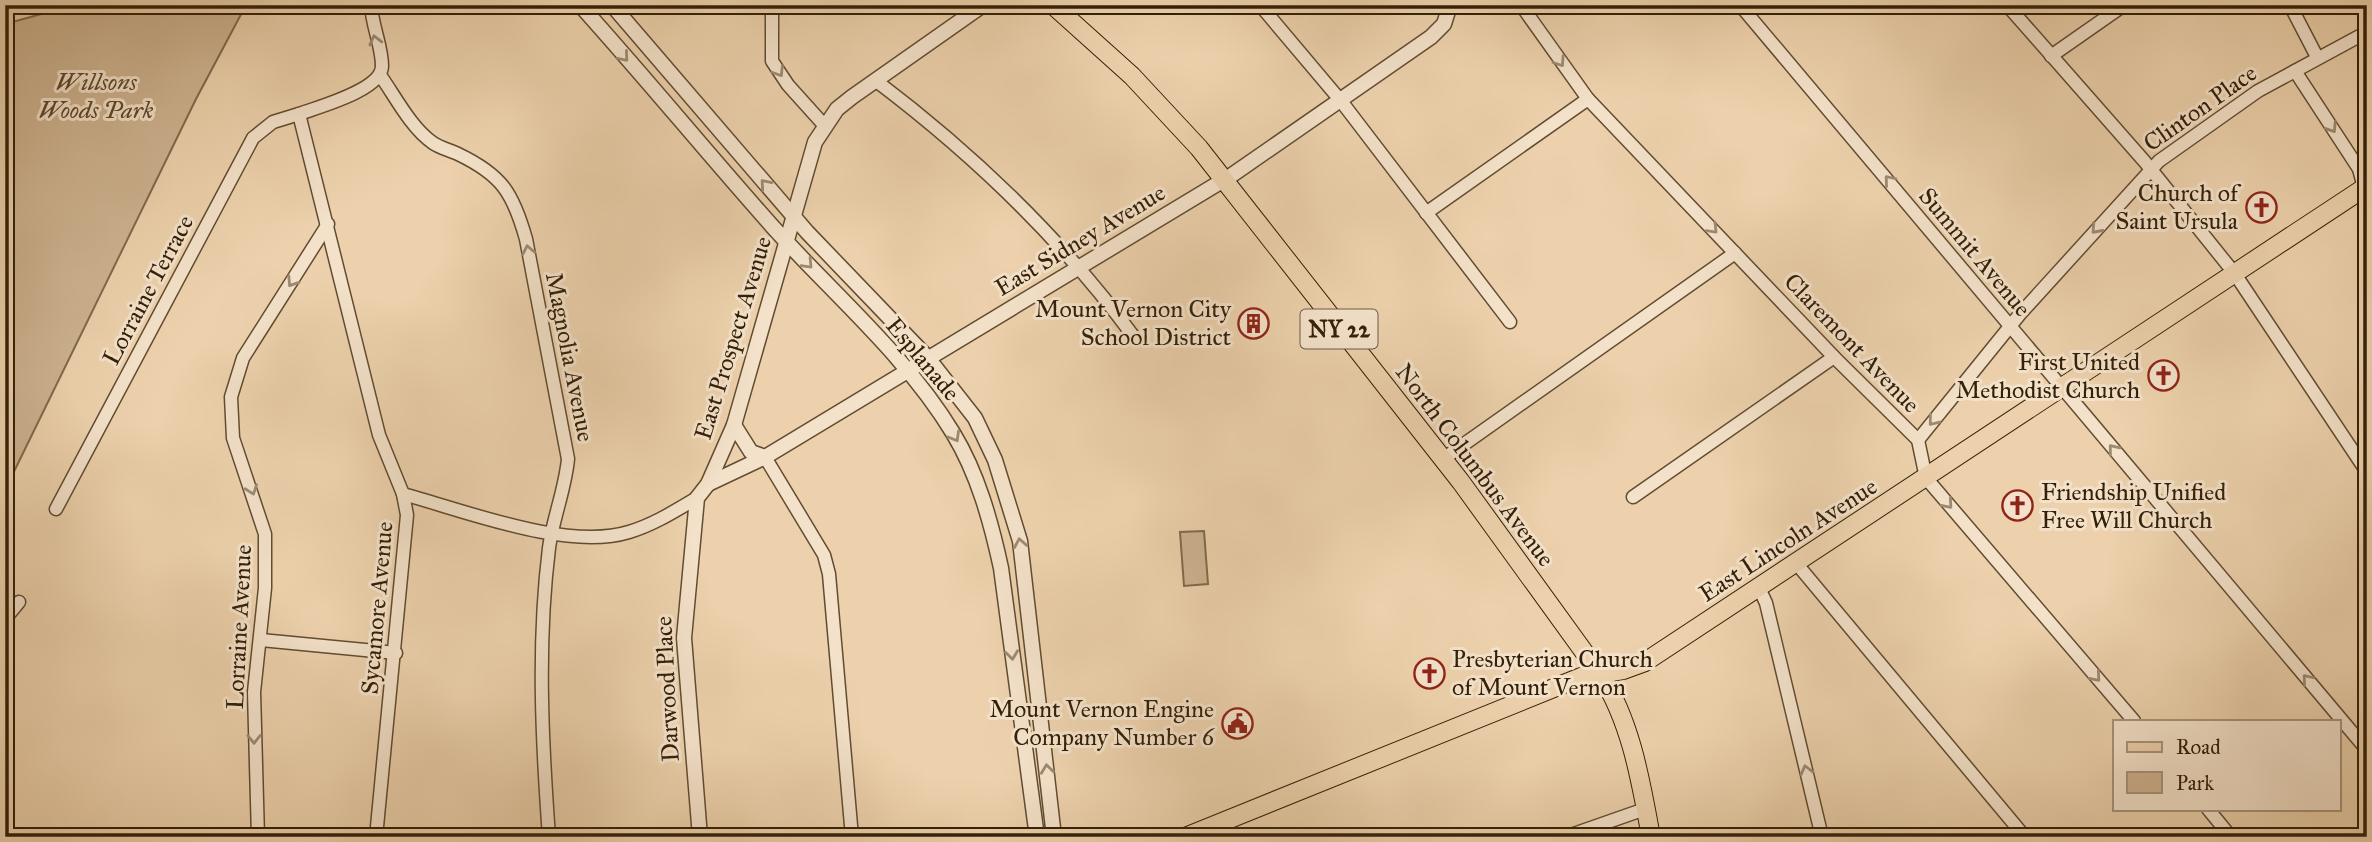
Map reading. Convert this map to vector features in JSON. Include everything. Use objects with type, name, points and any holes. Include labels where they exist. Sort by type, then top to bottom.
[{"type":"main road","name":"North Columbus Avenue","points":[[1053,5],[1153,96],[1224,180],[1443,459],[1600,674],[1616,698],[1645,809],[1645,836]]},
{"type":"main road","name":"East Lincoln Avenue","points":[[1189,836],[1581,677],[1645,662],[2063,390],[2235,274],[2366,191]]},
{"type":"street","points":[[328,224],[299,114],[369,86],[380,75],[382,66],[372,26],[371,5]]},
{"type":"street","name":"Esplanade","points":[[580,5],[786,240],[907,370],[954,435],[973,472],[994,536],[1037,837]]},
{"type":"street","name":"Esplanade","points":[[612,5],[793,216],[928,358],[975,418],[995,460],[1013,512],[1030,606],[1054,837]]},
{"type":"street","points":[[772,5],[772,61],[775,69],[824,125]]},
{"type":"street","name":"East Prospect Avenue","points":[[403,494],[575,538],[628,533],[697,498],[708,484],[734,425],[815,142],[824,125],[837,109],[875,80],[984,5]]},
{"type":"street","points":[[1260,5],[1340,101],[1510,322]]},
{"type":"street","name":"East Sidney Avenue","points":[[708,484],[765,457],[1224,180],[1431,37],[1444,24],[1450,5]]},
{"type":"street","name":"Claremont Avenue","points":[[1521,5],[1588,99],[1834,357],[1918,440],[1926,478],[2133,720]]},
{"type":"street","name":"Summit Avenue","points":[[1741,5],[2367,750]]},
{"type":"street","points":[[2007,5],[2150,169],[2235,274],[2367,472]]},
{"type":"street","points":[[2290,5],[2317,57]]},
{"type":"street","points":[[2052,56],[2124,6]]},
{"type":"street","name":"Clinton Place","points":[[1918,440],[2010,326],[2150,169],[2258,91],[2367,32]]},
{"type":"street","points":[[2295,71],[2359,169],[2366,191]]},
{"type":"street","name":"Magnolia Avenue","points":[[380,75],[422,133],[433,143],[494,175],[517,208],[526,239],[568,459],[565,489],[552,533],[542,662],[542,725],[549,837]]},
{"type":"street","points":[[875,80],[1020,202],[1078,267],[1134,337]]},
{"type":"street","points":[[1426,213],[1588,99]]},
{"type":"street","name":"Lorraine Terrace","points":[[56,509],[253,138],[273,121],[299,114]]},
{"type":"street","name":"Sycamore Avenue","points":[[328,224],[379,435],[403,494],[407,515],[396,653],[376,837]]},
{"type":"street","name":"Lorraine Avenue","points":[[258,837],[254,692],[261,640],[265,534],[233,438],[232,397],[243,358],[328,224]]},
{"type":"street","points":[[1443,459],[1735,253]]},
{"type":"street","points":[[1633,497],[1834,357]]},
{"type":"street","points":[[734,425],[751,452],[765,457],[824,555],[830,574],[852,837]]},
{"type":"street","name":"Darwood Place","points":[[697,498],[684,638],[700,837]]},
{"type":"street","points":[[1796,563],[2017,831],[2025,837]]},
{"type":"street","points":[[1759,587],[1766,603],[1822,837]]},
{"type":"street","points":[[5,620],[19,602]]},
{"type":"street","points":[[261,640],[396,653]]},
{"type":"street","points":[[1565,837],[1645,809]]},
{"type":"street","points":[[2209,810],[2231,837]]},
{"type":"green space","name":"Willsons Woods Park","points":[[74,5],[246,5],[196,99],[5,490],[5,24]]},
{"type":"green space","points":[[1204,531],[1208,584],[1184,586],[1180,532]]},
{"type":"railway","points":[[5,14],[34,5]]},
{"type":"place","name":"Church of Saint Ursula","points":[[2261,207]]},
{"type":"place","name":"Mount Vernon City School District","points":[[1254,323]]},
{"type":"place","name":"First United Methodist Church","points":[[2163,376]]},
{"type":"place","name":"Friendship Unified Free Will Church","points":[[2018,506]]},
{"type":"place","name":"Presbyterian Church of Mount Vernon","points":[[1429,673]]},
{"type":"place","name":"Mount Vernon Engine Company Number 6","points":[[1237,723]]}]
